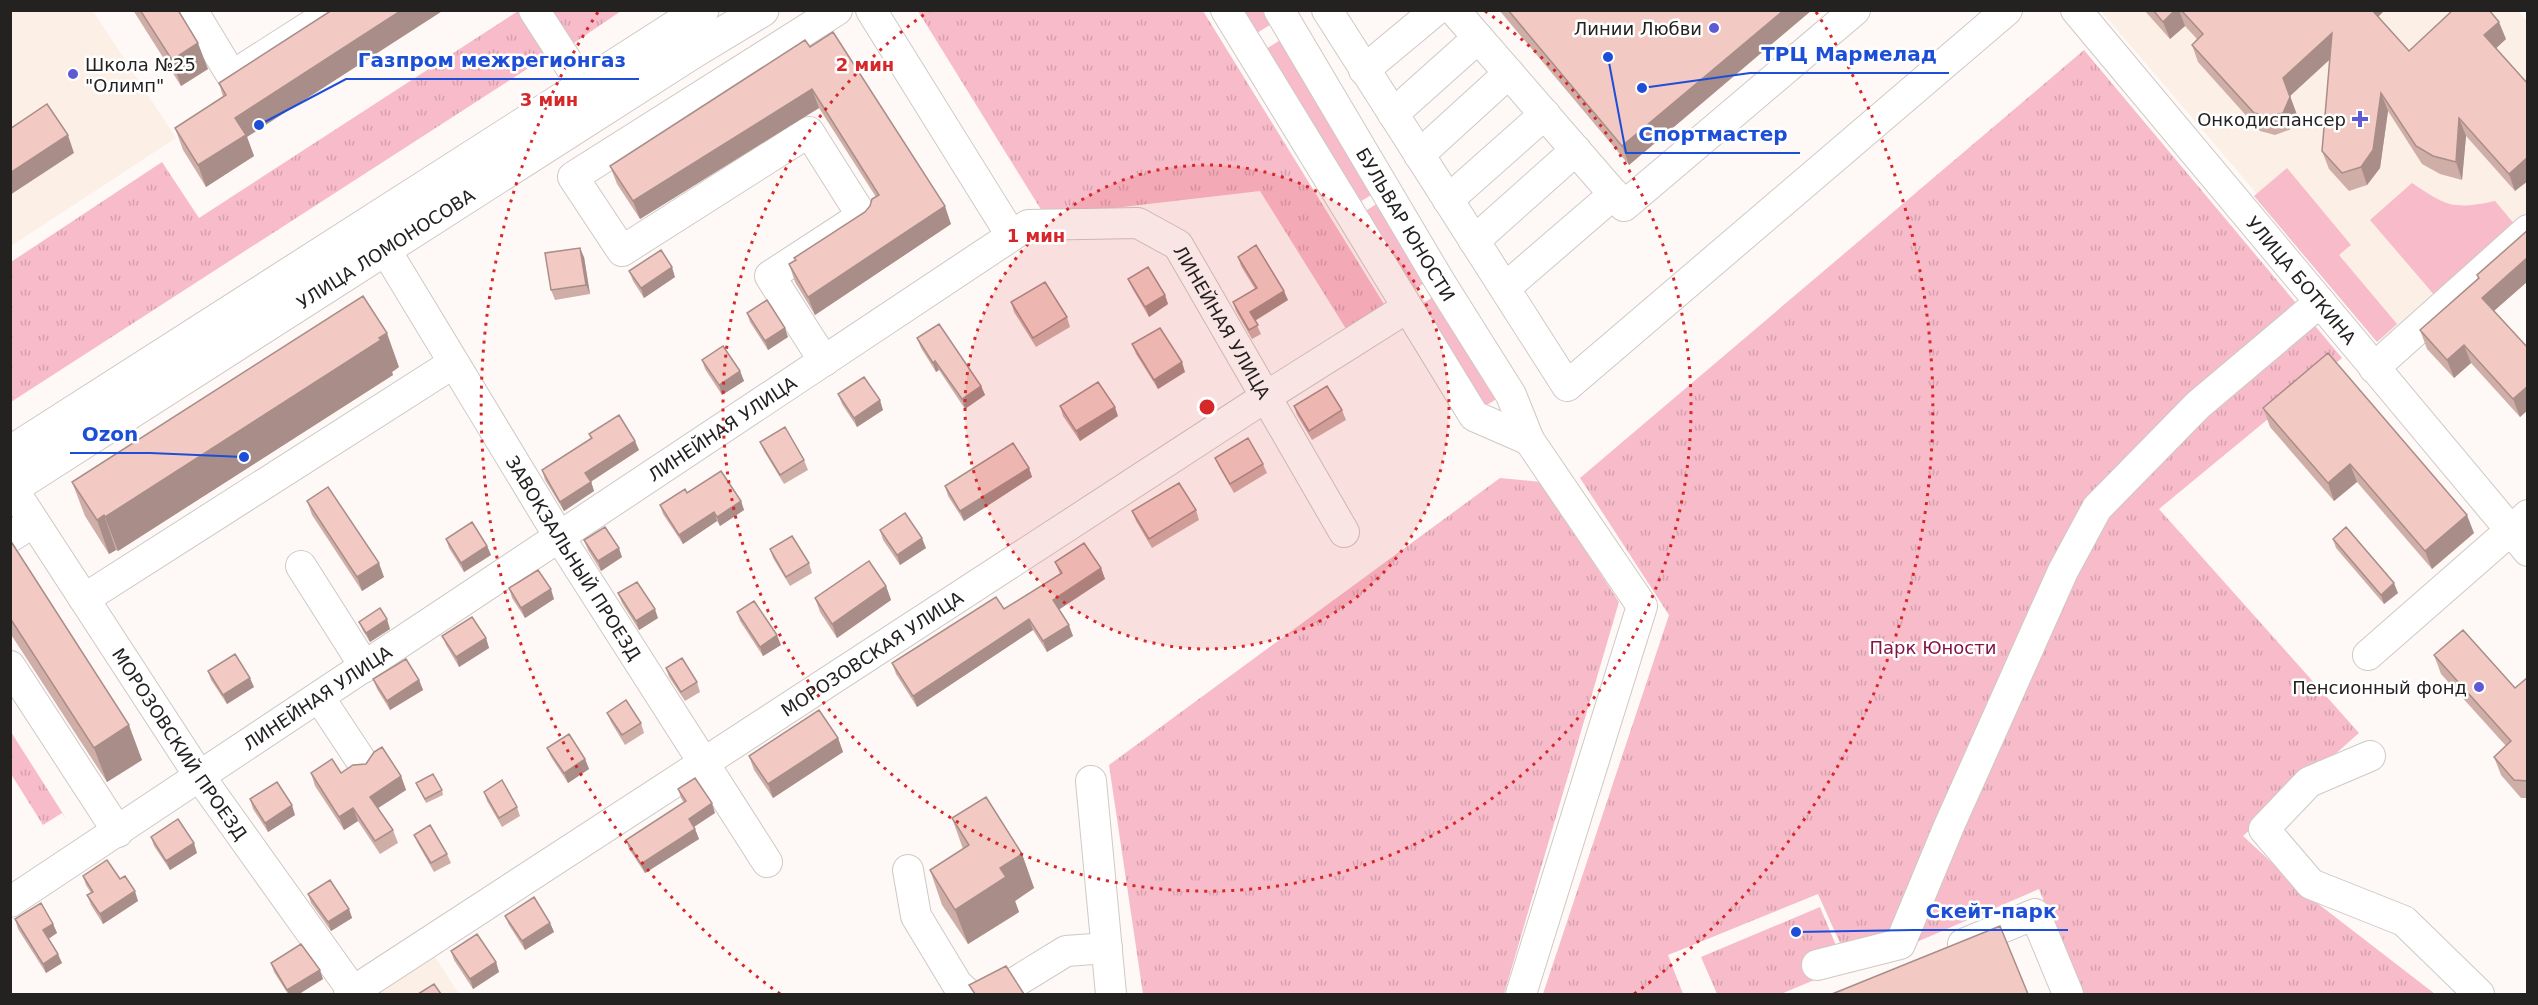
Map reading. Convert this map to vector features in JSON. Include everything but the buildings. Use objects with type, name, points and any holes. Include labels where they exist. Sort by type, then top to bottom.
[{"type":"main road","name":"УЛИЦА ЛОМОНОСОВА","points":[[11,489],[385,249],[508,152],[583,86],[702,10]]},
{"type":"main road","name":"УЛИЦА ЛОМОНОСОВА","points":[[10,453],[508,152],[762,10]]},
{"type":"street","points":[[192,10],[232,76],[335,10]]},
{"type":"street","points":[[534,10],[583,86]]},
{"type":"street","points":[[824,361],[770,276],[862,216],[809,132],[622,251],[573,177],[837,10]]},
{"type":"street","points":[[871,10],[1011,235]]},
{"type":"street","points":[[1226,10],[1404,305],[1474,416],[1529,440]]},
{"type":"street","name":"БУЛЬВАР ЮНОСТИ","points":[[1279,10],[1440,282],[1511,396],[1529,440],[1642,606],[1521,994]]},
{"type":"street","points":[[1364,70],[1436,10]]},
{"type":"street","points":[[1454,10],[1624,206],[1855,10]]},
{"type":"street","name":"УЛИЦА БОТКИНА","points":[[2076,10],[2374,368],[2522,532]]},
{"type":"street","points":[[1337,15],[1364,70],[1567,386],[2002,12]]},
{"type":"street","points":[[1393,114],[1478,38]]},
{"type":"street","points":[[1419,155],[1509,73]]},
{"type":"street","points":[[1448,200],[1545,114]]},
{"type":"street","points":[[1474,240],[1576,150]]},
{"type":"street","points":[[1504,288],[1614,194]]},
{"type":"street","name":"ЛИНЕЙНАЯ УЛИЦА","points":[[10,902],[1028,225],[1138,223],[1178,245],[1344,532]]},
{"type":"street","points":[[2374,368],[2528,230]]},
{"type":"street","name":"ЗАВОКЗАЛЬНЫЙ ПРОЕЗД","points":[[385,249],[452,364],[560,538],[767,862]]},
{"type":"street","points":[[1817,965],[1900,944],[1949,826],[2063,571],[2097,508],[2198,405],[2320,302]]},
{"type":"street","name":"МОРОЗОВСКАЯ УЛИЦА","points":[[353,994],[1267,396],[1397,314]]},
{"type":"street","points":[[84,599],[452,364]]},
{"type":"street","name":"МОРОЗОВСКИЙ ПРОЕЗД","points":[[11,489],[22,530],[84,599],[200,777],[353,994]]},
{"type":"street","points":[[2368,656],[2522,532]]},
{"type":"street","points":[[301,566],[364,667]]},
{"type":"street","points":[[10,666],[118,832]]},
{"type":"street","points":[[319,697],[362,762]]},
{"type":"street","points":[[2370,756],[2309,782],[2264,829],[2311,884],[2404,921],[2479,994]]},
{"type":"street","points":[[1090,781],[1111,994]]},
{"type":"street","points":[[908,870],[916,916],[957,984],[968,994]]},
{"type":"street","points":[[1884,977],[2035,914],[2068,994]]},
{"type":"street","points":[[996,994],[1066,951],[1107,948]]},
{"type":"shaded area","name":"Школа №25 \"Олимп\"","points":[[11,11],[93,11],[176,138],[11,246]]},
{"type":"shaded area","name":"Онкодиспансер","points":[[2101,11],[2518,11],[2528,22],[2527,216],[2385,344]]},
{"type":"shaded area","points":[[432,952],[459,994],[367,994]]},
{"type":"green space","points":[[518,11],[547,56],[11,402],[11,262],[162,162],[199,218]]},
{"type":"green space","points":[[552,11],[621,11],[574,43]]},
{"type":"green space","points":[[918,11],[1203,11],[1387,309],[1348,332],[1260,191],[1045,216]]},
{"type":"green space","points":[[1236,11],[1268,11],[1275,22],[1252,36]]},
{"type":"green space","points":[[1285,37],[1378,191],[1353,206],[1261,52]]},
{"type":"green space","name":"Парк Юности","points":[[2084,50],[2342,358],[2159,509],[2359,733],[2243,836],[2308,896],[2435,994],[2081,994],[2039,889],[1852,970],[1818,894],[1668,955],[1683,994],[1543,994],[1669,615],[1580,478]]},
{"type":"green space","points":[[2287,168],[2351,245],[2339,255],[2397,324],[2377,342],[2254,196]]},
{"type":"green space","points":[[2412,183],[2433,197],[2450,204],[2469,205],[2495,201],[2516,226],[2436,297],[2370,220]]},
{"type":"green space","points":[[1383,200],[1430,279],[1406,296],[1359,215]]},
{"type":"green space","points":[[1440,293],[1501,396],[1476,412],[1415,308]]},
{"type":"green space","points":[[1500,478],[1541,482],[1619,602],[1504,994],[1143,994],[1109,765]]},
{"type":"green space","points":[[11,732],[67,820],[62,813],[43,825],[11,774]]},
{"type":"green space","points":[[1820,907],[1845,967],[1781,994],[1717,994],[1701,957]]},
{"type":"place","name":"Линии Любви","points":[[1714,28]]},
{"type":"place","name":"Спортмастер","points":[[1608,57]]},
{"type":"place","name":"Школа №25 \"Олимп\"","points":[[73,74]]},
{"type":"place","name":"ТРЦ Мармелад","points":[[1642,88]]},
{"type":"place","name":"Онкодиспансер","points":[[2360,119]]},
{"type":"place","name":"Газпром межрегионгаз","points":[[259,125]]},
{"type":"place","name":"Ozon","points":[[244,457]]},
{"type":"place","name":"Пенсионный фонд","points":[[2479,687]]},
{"type":"place","name":"Скейт-парк","points":[[1796,932]]}]
